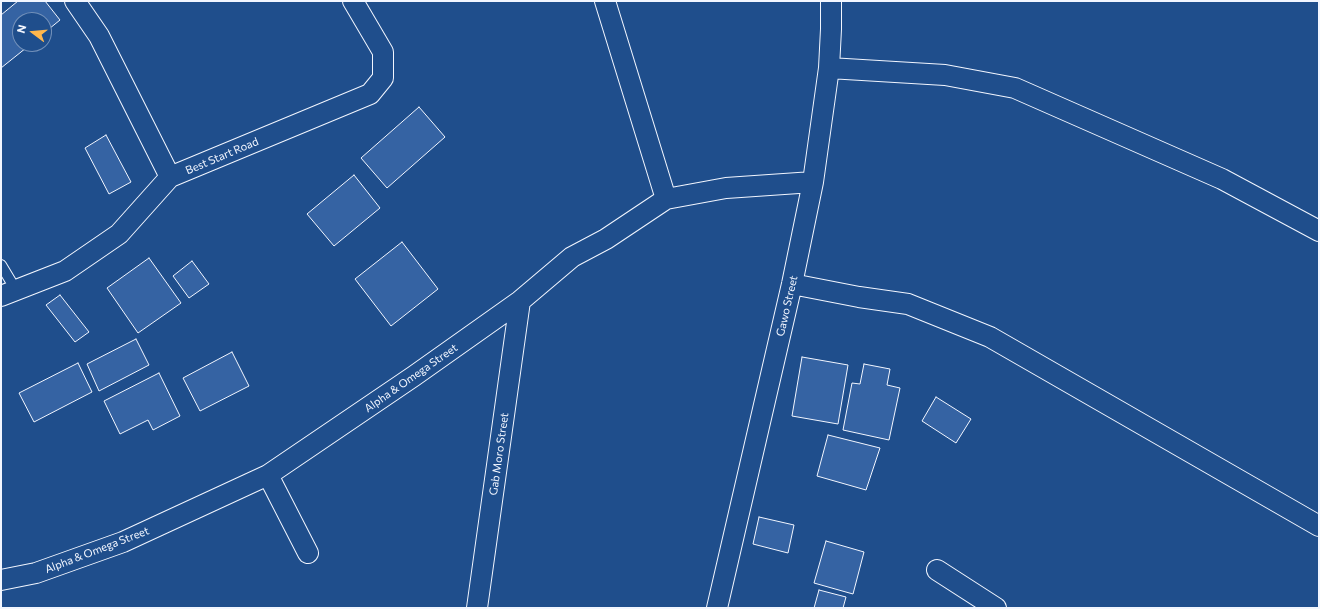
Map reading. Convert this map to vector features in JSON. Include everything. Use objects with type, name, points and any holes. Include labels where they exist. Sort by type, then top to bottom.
[{"type":"street","points":[[75,1],[99,36],[170,177]]},
{"type":"street","name":"Best Start Road","points":[[8,293],[65,271],[119,234],[170,177],[370,94],[384,78],[383,52],[353,1]]},
{"type":"street","points":[[605,1],[666,199]]},
{"type":"street","name":"Gawo Street","points":[[718,608],[792,284],[813,182],[829,68],[831,29],[830,1]]},
{"type":"street","points":[[829,68],[945,75],[1015,88],[1222,179],[1319,231]]},
{"type":"street","name":"Alpha & Omega Street","points":[[1,580],[36,573],[123,542],[268,475],[414,376],[520,301],[572,257],[606,239],[666,199],[726,188],[813,182]]},
{"type":"street","points":[[792,284],[859,297],[908,304],[990,337],[1319,526]]},
{"type":"street","name":"Gab Moro Street","points":[[477,608],[520,301]]},
{"type":"street","points":[[268,475],[308,553]]},
{"type":"street","points":[[937,570],[996,608]]},
{"type":"lane","points":[[1,264],[8,293]]},
{"type":"building","points":[[18,1],[45,1],[60,20],[52,26],[52,12],[12,12],[12,52],[21,52],[1,68],[1,15]]},
{"type":"building","points":[[419,107],[445,137],[387,188],[361,158]]},
{"type":"building","points":[[106,135],[131,182],[109,194],[85,148]]},
{"type":"building","points":[[354,175],[380,208],[334,246],[307,214]]},
{"type":"building","points":[[402,242],[438,289],[391,326],[355,279]]},
{"type":"building","points":[[149,258],[181,303],[138,333],[107,288]]},
{"type":"building","points":[[192,261],[209,284],[189,298],[173,276]]},
{"type":"building","points":[[60,295],[89,332],[75,342],[46,305]]},
{"type":"building","points":[[136,339],[149,365],[99,391],[87,364]]},
{"type":"building","points":[[232,352],[249,386],[200,411],[183,378]]},
{"type":"building","points":[[802,357],[848,365],[838,424],[792,416]]},
{"type":"building","points":[[78,363],[92,392],[34,422],[19,393]]},
{"type":"building","points":[[864,364],[890,369],[887,385],[900,388],[889,440],[843,430],[852,383],[860,384]]},
{"type":"building","points":[[159,373],[180,416],[153,430],[148,420],[120,434],[104,401]]},
{"type":"building","points":[[936,397],[971,419],[956,443],[922,421]]},
{"type":"building","points":[[828,435],[880,448],[866,490],[817,476]]},
{"type":"building","points":[[759,517],[794,525],[788,553],[753,544]]},
{"type":"building","points":[[826,541],[864,552],[853,594],[814,583]]},
{"type":"building","points":[[819,590],[846,597],[843,608],[814,608]]}]
